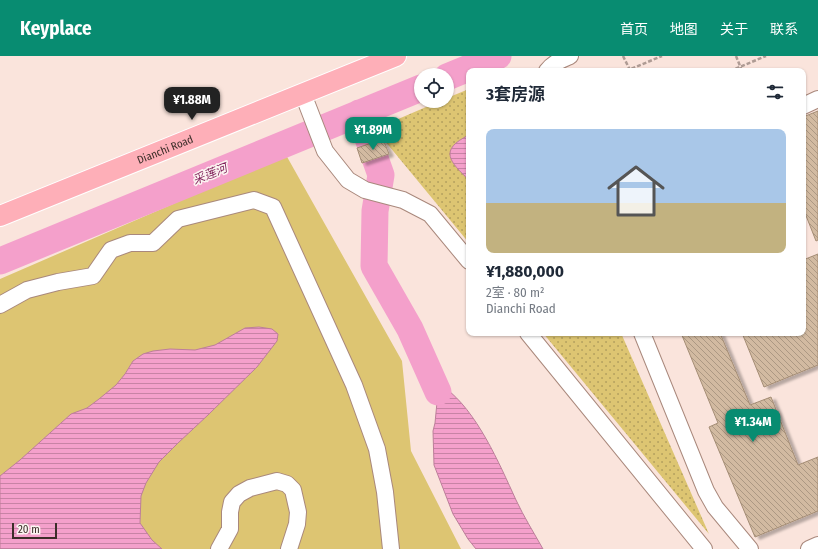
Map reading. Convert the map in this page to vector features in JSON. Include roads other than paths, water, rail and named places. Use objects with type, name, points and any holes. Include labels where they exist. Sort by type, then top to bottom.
[{"type":"main road","name":"Dianchi Road","points":[[0,216],[306,102],[394,56]]},
{"type":"lane","points":[[550,68],[556,62],[570,56]]},
{"type":"lane","points":[[806,105],[818,100]]},
{"type":"lane","points":[[306,102],[326,150],[348,180],[365,190],[403,200],[430,214],[466,257]]},
{"type":"lane","points":[[0,305],[27,290],[58,282],[93,276],[111,250],[130,243],[153,243],[178,219],[254,200],[273,207],[354,385],[377,449],[385,492],[391,549]]},
{"type":"lane","points":[[530,336],[704,549]]},
{"type":"lane","points":[[643,336],[706,491],[715,507],[750,549]]},
{"type":"lane","points":[[219,549],[230,530],[230,512],[232,502],[240,494],[250,488],[277,481],[287,484],[293,490],[298,512],[297,524],[290,549]]},
{"type":"lane","points":[[809,549],[818,545]]},
{"type":"waterway","name":"采莲河","points":[[469,68],[498,56]]},
{"type":"waterway","name":"采莲河","points":[[454,74],[466,69]]},
{"type":"waterway","name":"采莲河","points":[[0,261],[414,91]]},
{"type":"waterway","points":[[359,113],[381,175],[375,211],[374,266],[410,329],[438,392]]}]
